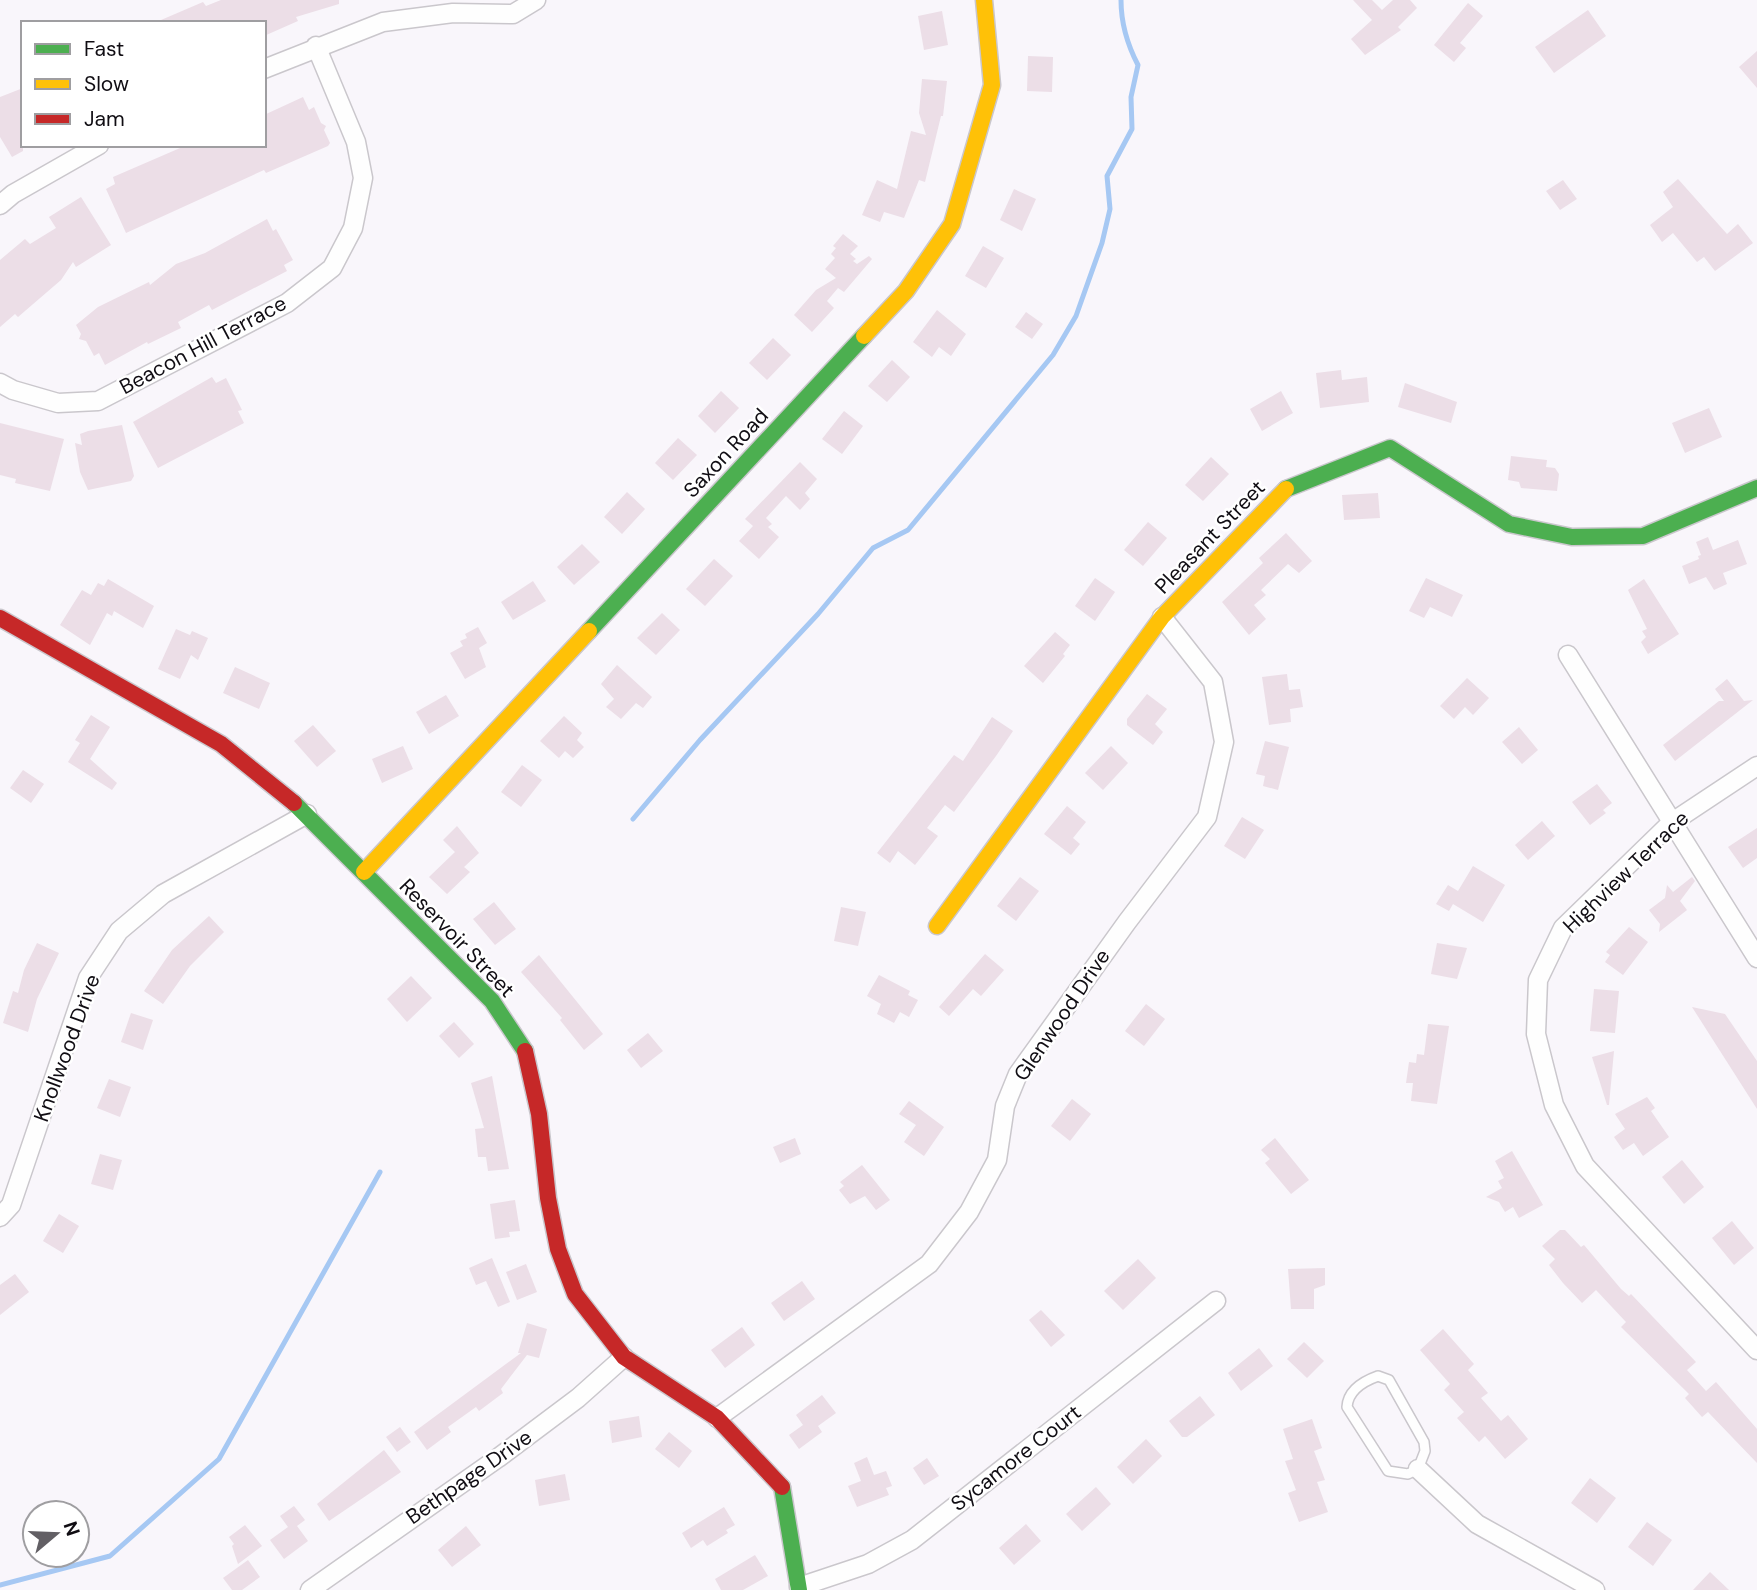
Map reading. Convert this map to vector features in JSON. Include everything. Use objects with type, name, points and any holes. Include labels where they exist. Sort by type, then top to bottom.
[{"type":"street","points":[[266,68],[316,46],[383,22],[453,13],[513,14],[536,0]]},
{"type":"street","name":"Saxon Road","points":[[364,872],[906,291],[952,225],[992,85],[984,0]]},
{"type":"street","name":"Beacon Hill Terrace","points":[[0,383],[13,390],[58,403],[98,401],[287,303],[332,268],[354,228],[363,178],[356,142],[316,46]]},
{"type":"street","points":[[0,205],[13,194],[95,147]]},
{"type":"street","name":"Pleasant Street","points":[[937,926],[1162,617],[1285,489],[1390,448],[1509,524],[1572,537],[1643,537],[1757,488]]},
{"type":"street","name":"Glenwood Drive","points":[[717,1418],[929,1264],[969,1212],[997,1160],[1005,1107],[1018,1074],[1127,922],[1207,817],[1224,742],[1213,682],[1162,617]]},
{"type":"street","name":"Reservoir Street","points":[[0,618],[108,682],[221,744],[307,814],[492,1001],[524,1048],[539,1114],[548,1198],[558,1249],[575,1294],[624,1357],[717,1418],[782,1485],[799,1589]]},
{"type":"street","points":[[1568,655],[1757,958]]},
{"type":"street","name":"Highview Terrace","points":[[1757,766],[1671,822],[1563,928],[1538,980],[1536,1034],[1554,1105],[1585,1166],[1757,1350]]},
{"type":"street","name":"Knollwood Drive","points":[[0,1217],[11,1205],[89,978],[119,931],[163,894],[307,814]]},
{"type":"street","name":"Sycamore Court","points":[[799,1589],[868,1564],[912,1540],[1216,1301]]},
{"type":"street","name":"Bethpage Drive","points":[[310,1590],[498,1458],[578,1398],[624,1357]]},
{"type":"street","points":[[1418,1469],[1477,1524],[1595,1590]]},
{"type":"lane","points":[[1378,1376],[1389,1380],[1424,1442],[1425,1451],[1418,1469],[1408,1474],[1388,1471],[1347,1407],[1347,1400],[1362,1382],[1378,1376]]},
{"type":"building","points":[[221,0],[339,0],[339,4],[296,17],[298,21],[266,35],[266,21],[159,21],[203,2],[206,6]]},
{"type":"building","points":[[1353,0],[1372,0],[1382,10],[1393,0],[1410,0],[1417,8],[1398,27],[1401,30],[1365,55],[1351,39],[1372,20]]},
{"type":"building","points":[[1468,3],[1483,16],[1460,43],[1466,48],[1454,62],[1434,45]]},
{"type":"building","points":[[1588,10],[1606,36],[1554,73],[1535,47]]},
{"type":"building","points":[[942,11],[948,45],[924,50],[918,16]]},
{"type":"building","points":[[1757,51],[1757,88],[1739,67]]},
{"type":"building","points":[[1028,56],[1053,57],[1052,92],[1027,91]]},
{"type":"building","points":[[922,79],[947,81],[943,116],[925,182],[919,180],[904,218],[884,212],[880,222],[862,215],[877,180],[897,189],[911,131],[926,135],[919,113]]},
{"type":"building","points":[[21,89],[23,151],[12,157],[0,137],[0,97]]},
{"type":"building","points":[[303,97],[309,110],[314,107],[321,123],[326,126],[324,130],[330,143],[126,233],[106,189],[115,184],[113,177],[182,147],[266,147],[266,114]]},
{"type":"building","points":[[1678,179],[1727,234],[1738,224],[1753,243],[1715,271],[1704,257],[1697,262],[1673,233],[1662,242],[1650,225],[1673,207],[1663,192]]},
{"type":"building","points":[[1563,180],[1577,199],[1560,210],[1546,191]]},
{"type":"building","points":[[1014,189],[1036,199],[1022,231],[1000,220]]},
{"type":"building","points":[[81,197],[111,245],[76,267],[73,262],[61,280],[18,317],[15,314],[0,327],[0,260],[25,239],[30,244],[56,228],[49,217]]},
{"type":"building","points":[[267,219],[273,231],[276,229],[293,260],[284,265],[287,271],[212,310],[209,305],[178,322],[181,328],[148,344],[147,342],[105,365],[99,353],[94,356],[86,341],[79,339],[81,334],[76,325],[98,307],[149,282],[150,285],[176,264],[205,253]]},
{"type":"building","points":[[843,234],[858,246],[850,254],[856,259],[853,261],[857,264],[869,256],[872,259],[844,292],[838,288],[827,301],[834,308],[812,332],[794,315],[816,290],[836,278],[825,269],[835,258],[831,254],[836,248],[833,246]]},
{"type":"building","points":[[983,246],[1004,258],[986,288],[965,276]]},
{"type":"building","points":[[937,310],[966,334],[951,356],[939,347],[932,357],[913,342]]},
{"type":"building","points":[[1026,312],[1043,324],[1032,339],[1015,327]]},
{"type":"building","points":[[773,338],[791,355],[767,380],[749,363]]},
{"type":"building","points":[[892,360],[910,377],[887,402],[868,386]]},
{"type":"building","points":[[1341,370],[1342,380],[1367,377],[1369,402],[1320,408],[1316,373]]},
{"type":"building","points":[[212,377],[216,383],[226,378],[242,410],[238,411],[244,423],[158,468],[133,422]]},
{"type":"building","points":[[1405,383],[1457,402],[1451,423],[1398,407]]},
{"type":"building","points":[[721,391],[739,408],[715,433],[698,416]]},
{"type":"building","points":[[1281,391],[1293,413],[1262,431],[1250,409]]},
{"type":"building","points":[[1709,408],[1722,437],[1685,453],[1672,423]]},
{"type":"building","points":[[844,411],[863,426],[842,454],[822,439]]},
{"type":"building","points":[[0,423],[64,439],[50,491],[15,483],[16,479],[0,475]]},
{"type":"building","points":[[122,425],[134,476],[131,481],[88,490],[80,472],[75,443],[82,445],[80,434]]},
{"type":"building","points":[[678,438],[697,455],[673,480],[655,463]]},
{"type":"building","points":[[1511,456],[1547,460],[1546,467],[1555,468],[1559,474],[1557,491],[1521,488],[1519,482],[1508,480]]},
{"type":"building","points":[[1211,457],[1229,474],[1203,501],[1185,485]]},
{"type":"building","points":[[800,462],[817,479],[805,493],[810,499],[800,510],[786,496],[766,518],[772,524],[768,527],[779,537],[759,559],[739,541],[753,526],[745,519]]},
{"type":"building","points":[[627,492],[645,509],[622,534],[604,517]]},
{"type":"building","points":[[1378,493],[1380,518],[1344,520],[1342,495]]},
{"type":"building","points":[[1148,522],[1167,538],[1143,566],[1124,550]]},
{"type":"building","points":[[1286,533],[1312,561],[1299,573],[1288,564],[1261,590],[1266,595],[1254,605],[1266,619],[1249,635],[1222,602],[1263,563],[1259,558]]},
{"type":"building","points":[[1708,537],[1713,550],[1738,540],[1747,564],[1723,573],[1727,584],[1714,590],[1706,577],[1689,584],[1682,566],[1699,559],[1698,556],[1701,555],[1696,542]]},
{"type":"building","points":[[582,544],[600,562],[574,585],[557,567]]},
{"type":"building","points":[[714,559],[733,576],[705,606],[686,589]]},
{"type":"building","points":[[1095,578],[1115,592],[1095,621],[1075,606]]},
{"type":"building","points":[[1426,578],[1463,595],[1452,617],[1430,607],[1424,618],[1409,611]]},
{"type":"building","points":[[108,579],[154,606],[143,628],[114,611],[112,616],[107,613],[90,645],[60,625],[82,590],[91,595],[98,583],[104,586]]},
{"type":"building","points":[[1644,579],[1679,634],[1648,654],[1641,642],[1646,637],[1642,631],[1647,629],[1628,590]]},
{"type":"building","points":[[533,581],[546,601],[513,620],[501,602]]},
{"type":"building","points":[[662,613],[680,630],[656,655],[637,638]]},
{"type":"building","points":[[478,627],[487,643],[479,648],[486,667],[465,679],[450,653],[463,646],[460,641],[467,638],[465,634]]},
{"type":"building","points":[[176,629],[190,635],[192,631],[208,638],[198,660],[191,655],[180,679],[158,669]]},
{"type":"building","points":[[1055,632],[1070,645],[1063,654],[1065,656],[1043,683],[1024,666]]},
{"type":"building","points":[[617,665],[652,697],[643,708],[636,703],[621,719],[606,707],[614,699],[601,684]]},
{"type":"building","points":[[235,667],[270,683],[259,709],[223,693]]},
{"type":"building","points":[[1287,674],[1289,690],[1300,689],[1303,707],[1290,709],[1291,722],[1269,725],[1262,677]]},
{"type":"building","points":[[1467,678],[1489,698],[1473,715],[1465,707],[1454,719],[1440,706]]},
{"type":"building","points":[[1727,679],[1744,701],[1753,700],[1675,761],[1663,745],[1719,701],[1724,701],[1715,689]]},
{"type":"building","points":[[1147,694],[1167,709],[1155,724],[1163,732],[1153,745],[1127,725],[1127,719]]},
{"type":"building","points":[[446,695],[459,716],[429,734],[416,712]]},
{"type":"building","points":[[91,715],[110,727],[90,759],[117,783],[112,790],[68,762],[80,743],[75,740]]},
{"type":"building","points":[[564,716],[582,733],[577,740],[584,747],[573,758],[565,751],[559,758],[540,741]]},
{"type":"building","points":[[992,717],[1013,731],[954,812],[945,805],[927,828],[938,836],[915,865],[898,851],[890,863],[877,853],[954,755],[963,761]]},
{"type":"building","points":[[313,725],[336,751],[317,767],[294,741]]},
{"type":"building","points":[[1519,727],[1538,750],[1522,764],[1502,742]]},
{"type":"building","points":[[1265,741],[1289,747],[1278,790],[1263,786],[1265,776],[1256,774]]},
{"type":"building","points":[[403,746],[413,769],[382,783],[372,759]]},
{"type":"building","points":[[1111,746],[1128,763],[1103,790],[1085,773]]},
{"type":"building","points":[[522,765],[542,780],[521,807],[501,792]]},
{"type":"building","points":[[23,770],[44,784],[31,803],[10,788]]},
{"type":"building","points":[[1597,784],[1612,803],[1603,810],[1606,813],[1590,825],[1572,802]]},
{"type":"building","points":[[1067,806],[1086,822],[1073,838],[1080,844],[1071,855],[1044,834]]},
{"type":"building","points":[[1242,817],[1264,830],[1245,859],[1224,846]]},
{"type":"building","points":[[1542,821],[1555,836],[1528,860],[1515,845]]},
{"type":"building","points":[[457,826],[479,853],[464,867],[470,872],[447,894],[429,877],[455,852],[443,840]]},
{"type":"building","points":[[1757,828],[1757,858],[1743,868],[1728,847]]},
{"type":"building","points":[[1473,866],[1505,885],[1483,922],[1453,904],[1449,911],[1436,904],[1448,885],[1458,891]]},
{"type":"building","points":[[1020,877],[1039,891],[1016,921],[997,906]]},
{"type":"building","points":[[1692,877],[1695,881],[1680,901],[1687,910],[1659,932],[1660,924],[1649,910],[1665,898],[1667,885],[1673,892]]},
{"type":"building","points":[[494,902],[516,929],[495,945],[473,919]]},
{"type":"building","points":[[841,907],[866,912],[858,946],[834,941]]},
{"type":"building","points":[[209,916],[224,932],[190,966],[163,1004],[144,991],[172,950]]},
{"type":"building","points":[[1629,927],[1648,942],[1623,975],[1605,962],[1610,955],[1606,952]]},
{"type":"building","points":[[37,943],[59,953],[37,999],[28,1032],[3,1023],[13,991],[18,993],[24,970]]},
{"type":"building","points":[[1437,943],[1467,948],[1457,979],[1431,974]]},
{"type":"building","points":[[985,954],[1004,970],[981,996],[973,989],[949,1016],[939,1007]]},
{"type":"building","points":[[539,955],[603,1034],[584,1050],[560,1020],[562,1018],[521,972]]},
{"type":"building","points":[[879,975],[910,991],[908,995],[918,1000],[909,1017],[900,1012],[894,1023],[877,1014],[881,1004],[867,996]]},
{"type":"building","points":[[411,976],[432,998],[407,1022],[387,999]]},
{"type":"building","points":[[1594,989],[1619,991],[1615,1033],[1590,1031]]},
{"type":"building","points":[[1146,1004],[1165,1019],[1144,1046],[1125,1031]]},
{"type":"building","points":[[1692,1007],[1725,1014],[1757,1061],[1757,1109]]},
{"type":"building","points":[[131,1013],[153,1020],[143,1050],[121,1042]]},
{"type":"building","points":[[454,1022],[474,1044],[459,1058],[439,1036]]},
{"type":"building","points":[[1428,1024],[1449,1026],[1437,1104],[1411,1101],[1413,1083],[1406,1083],[1409,1062],[1416,1063],[1417,1054],[1424,1055]]},
{"type":"building","points":[[648,1033],[663,1051],[641,1068],[627,1050]]},
{"type":"building","points":[[1614,1051],[1609,1105],[1607,1105],[1592,1057]]},
{"type":"building","points":[[492,1076],[509,1169],[488,1171],[486,1157],[478,1157],[475,1129],[484,1128],[471,1083]]},
{"type":"building","points":[[109,1079],[131,1087],[120,1117],[97,1108]]},
{"type":"building","points":[[1647,1097],[1655,1108],[1651,1111],[1669,1137],[1643,1156],[1634,1143],[1623,1150],[1614,1137],[1625,1129],[1615,1114]]},
{"type":"building","points":[[1072,1099],[1091,1114],[1070,1141],[1051,1126]]},
{"type":"building","points":[[909,1101],[944,1127],[924,1156],[904,1142],[916,1125],[899,1114]]},
{"type":"building","points":[[795,1138],[801,1154],[780,1163],[773,1147]]},
{"type":"building","points":[[1275,1138],[1309,1180],[1291,1194],[1265,1163],[1270,1159],[1261,1150]]},
{"type":"building","points":[[1512,1151],[1543,1205],[1519,1218],[1513,1207],[1505,1212],[1499,1202],[1486,1197],[1502,1188],[1498,1181],[1504,1178],[1495,1161]]},
{"type":"building","points":[[100,1154],[122,1160],[113,1190],[91,1184]]},
{"type":"building","points":[[1682,1160],[1704,1187],[1684,1204],[1662,1177]]},
{"type":"building","points":[[862,1165],[890,1200],[876,1210],[865,1196],[850,1204],[839,1190],[844,1186],[840,1182]]},
{"type":"building","points":[[515,1200],[520,1231],[509,1232],[510,1237],[495,1239],[490,1204]]},
{"type":"building","points":[[59,1214],[79,1226],[63,1253],[43,1241]]},
{"type":"building","points":[[1732,1221],[1754,1248],[1734,1265],[1712,1238]]},
{"type":"building","points":[[1560,1230],[1565,1230],[1581,1247],[1584,1245],[1621,1289],[1629,1296],[1631,1294],[1696,1362],[1687,1370],[1706,1391],[1716,1382],[1757,1429],[1757,1463],[1708,1412],[1702,1417],[1685,1398],[1689,1394],[1621,1327],[1626,1322],[1596,1290],[1582,1303],[1563,1283],[1549,1265],[1555,1259],[1542,1246]]},
{"type":"building","points":[[492,1258],[510,1302],[498,1307],[486,1281],[476,1285],[469,1268]]},
{"type":"building","points":[[1138,1259],[1156,1278],[1123,1310],[1104,1291]]},
{"type":"building","points":[[526,1264],[537,1292],[517,1300],[506,1272]]},
{"type":"building","points":[[1325,1268],[1325,1285],[1314,1289],[1314,1309],[1291,1309],[1288,1269]]},
{"type":"building","points":[[15,1274],[29,1292],[0,1315],[0,1285]]},
{"type":"building","points":[[802,1281],[815,1299],[784,1321],[771,1303]]},
{"type":"building","points":[[1041,1310],[1065,1335],[1051,1347],[1029,1320]]},
{"type":"building","points":[[527,1323],[547,1329],[539,1358],[527,1355],[501,1389],[503,1393],[479,1411],[476,1407],[448,1427],[451,1432],[427,1450],[414,1432],[521,1353],[518,1353]]},
{"type":"building","points":[[742,1327],[755,1345],[725,1368],[711,1350]]},
{"type":"building","points":[[1443,1329],[1474,1364],[1468,1370],[1488,1393],[1481,1398],[1501,1421],[1508,1415],[1528,1439],[1505,1459],[1485,1436],[1479,1442],[1457,1418],[1464,1412],[1444,1390],[1450,1384],[1420,1350]]},
{"type":"building","points":[[1304,1342],[1324,1361],[1307,1378],[1287,1359]]},
{"type":"building","points":[[1259,1348],[1273,1366],[1241,1391],[1228,1373]]},
{"type":"building","points":[[822,1395],[836,1413],[818,1426],[822,1432],[799,1449],[789,1435],[803,1425],[796,1415]]},
{"type":"building","points":[[1200,1396],[1215,1415],[1187,1437],[1182,1437],[1169,1421]]},
{"type":"building","points":[[639,1416],[642,1437],[612,1443],[609,1421]]},
{"type":"building","points":[[1312,1419],[1322,1448],[1314,1451],[1325,1480],[1317,1482],[1328,1512],[1299,1522],[1288,1493],[1296,1490],[1285,1461],[1293,1459],[1283,1429]]},
{"type":"building","points":[[400,1427],[411,1442],[397,1452],[386,1437]]},
{"type":"building","points":[[669,1432],[692,1451],[679,1468],[655,1449]]},
{"type":"building","points":[[1146,1439],[1162,1456],[1133,1484],[1117,1467]]},
{"type":"building","points":[[384,1450],[401,1472],[329,1521],[317,1504]]},
{"type":"building","points":[[867,1457],[874,1475],[886,1471],[892,1486],[886,1488],[889,1495],[857,1507],[848,1486],[861,1481],[854,1463]]},
{"type":"building","points":[[927,1458],[939,1476],[924,1485],[913,1468]]},
{"type":"building","points":[[565,1474],[570,1500],[539,1506],[535,1480]]},
{"type":"building","points":[[1590,1478],[1616,1498],[1597,1523],[1571,1503]]},
{"type":"building","points":[[1096,1487],[1111,1504],[1082,1531],[1066,1514]]},
{"type":"building","points":[[294,1506],[305,1520],[297,1526],[308,1541],[284,1559],[270,1540],[288,1527],[280,1516]]},
{"type":"building","points":[[724,1507],[735,1525],[726,1530],[728,1533],[707,1546],[703,1540],[691,1548],[682,1533]]},
{"type":"building","points":[[1647,1522],[1672,1540],[1653,1566],[1628,1547]]},
{"type":"building","points":[[1026,1524],[1041,1541],[1014,1565],[999,1548]]},
{"type":"building","points":[[245,1525],[262,1546],[238,1564],[232,1546],[234,1544],[229,1537]]},
{"type":"building","points":[[466,1526],[481,1545],[452,1567],[438,1550]]},
{"type":"building","points":[[755,1555],[768,1576],[743,1590],[721,1590],[715,1579]]},
{"type":"building","points":[[248,1560],[260,1577],[242,1590],[232,1590],[223,1578]]},
{"type":"building","points":[[1710,1572],[1729,1590],[1693,1590]]},
{"type":"waterway","points":[[633,819],[700,740],[818,614],[873,548],[908,530],[1053,355],[1076,316],[1102,243],[1110,209],[1107,176],[1132,129],[1131,97],[1138,65],[1125,34],[1121,0]]},
{"type":"waterway","points":[[0,1585],[110,1556],[219,1459],[380,1172]]},
{"type":"traffic: fast","points":[[589,631],[864,336]]},
{"type":"traffic: fast","points":[[1286,489],[1390,448],[1509,524],[1572,537],[1643,536],[1757,488]]},
{"type":"traffic: fast","points":[[294,803],[492,1001],[525,1051]]},
{"type":"traffic: fast","points":[[782,1487],[799,1590]]},
{"type":"traffic: slow","points":[[864,336],[906,291],[952,224],[992,85],[984,0]]},
{"type":"traffic: slow","points":[[937,926],[1162,617],[1286,489]]},
{"type":"traffic: slow","points":[[364,872],[589,631]]},
{"type":"traffic: jam","points":[[0,618],[221,744],[294,803]]},
{"type":"traffic: jam","points":[[525,1051],[539,1114],[548,1198],[558,1249],[575,1294],[624,1357],[717,1418],[782,1487]]}]
